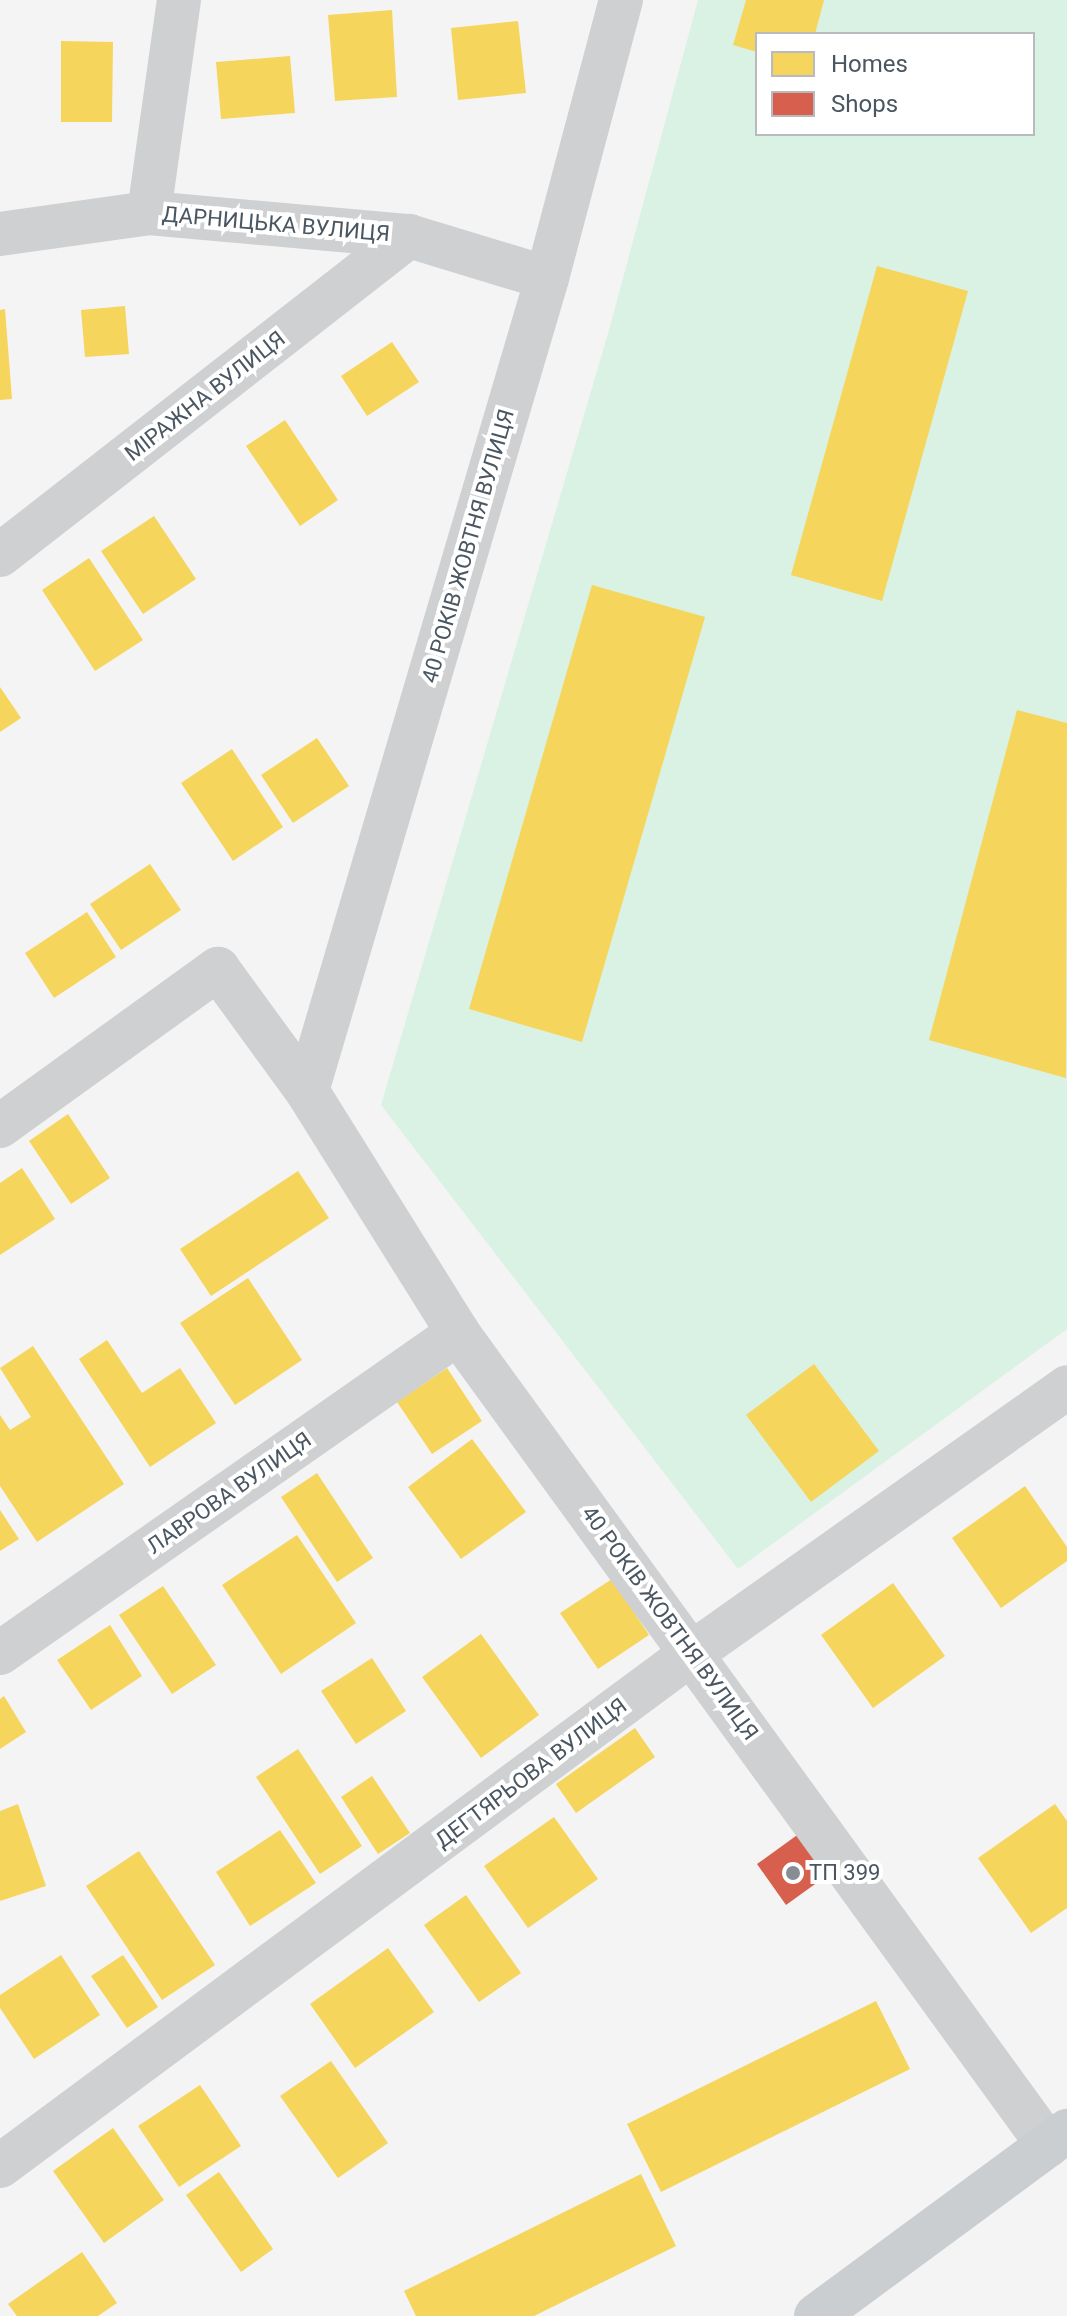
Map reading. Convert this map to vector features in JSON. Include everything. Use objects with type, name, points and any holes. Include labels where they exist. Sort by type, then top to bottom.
[{"type":"main road","points":[[816,2316],[1058,2138]]},
{"type":"street","points":[[149,213],[179,0]]},
{"type":"street","name":"40 РОКІВ ЖОВТНЯ ВУЛИЦЯ","points":[[307,1091],[547,278],[621,0]]},
{"type":"street","name":"ДАРНИЦЬКА ВУЛИЦЯ","points":[[0,234],[149,213],[409,236],[547,278]]},
{"type":"street","name":"МІРАЖНА ВУЛИЦЯ","points":[[0,555],[409,236]]},
{"type":"street","name":"40 РОКІВ ЖОВТНЯ ВУЛИЦЯ","points":[[0,1126],[218,969],[307,1091],[458,1333],[692,1653],[1058,2138]]},
{"type":"street","name":"ЛАВРОВА ВУЛИЦЯ","points":[[0,1653],[458,1333]]},
{"type":"street","name":"ДЕГТЯРЬОВА ВУЛИЦЯ","points":[[0,2166],[692,1653],[1067,1387]]},
{"type":"green space","points":[[698,0],[1067,0],[1067,1329],[738,1569],[381,1105],[609,330]]},
{"type":"building: Homes","points":[[746,0],[824,0],[816,32],[755,32],[755,51],[733,45]]},
{"type":"building: Homes","points":[[392,10],[397,97],[335,101],[328,15]]},
{"type":"building: Homes","points":[[518,21],[526,93],[458,100],[451,28]]},
{"type":"building: Homes","points":[[61,41],[113,42],[112,122],[61,122]]},
{"type":"building: Homes","points":[[290,56],[295,113],[221,119],[216,62]]},
{"type":"building: Homes","points":[[877,266],[968,291],[882,601],[791,575]]},
{"type":"building: Homes","points":[[125,306],[129,354],[85,357],[81,310]]},
{"type":"building: Homes","points":[[5,309],[12,399],[0,400],[0,310]]},
{"type":"building: Homes","points":[[392,342],[419,382],[367,416],[341,376]]},
{"type":"building: Homes","points":[[285,420],[338,500],[300,526],[246,446]]},
{"type":"building: Homes","points":[[154,516],[196,579],[143,614],[101,551]]},
{"type":"building: Homes","points":[[89,558],[143,640],[95,671],[42,590]]},
{"type":"building: Homes","points":[[592,585],[705,617],[582,1042],[469,1009]]},
{"type":"building: Homes","points":[[0,687],[21,718],[0,732]]},
{"type":"building: Homes","points":[[1017,710],[1067,723],[1066,1078],[929,1040]]},
{"type":"building: Homes","points":[[317,738],[349,786],[293,823],[261,775]]},
{"type":"building: Homes","points":[[232,749],[283,827],[233,861],[181,783]]},
{"type":"building: Homes","points":[[150,864],[181,910],[121,950],[90,904]]},
{"type":"building: Homes","points":[[87,912],[116,957],[54,998],[25,953]]},
{"type":"building: Homes","points":[[68,1114],[110,1178],[71,1204],[29,1141]]},
{"type":"building: Homes","points":[[22,1168],[55,1219],[0,1255],[0,1183]]},
{"type":"building: Homes","points":[[298,1171],[329,1218],[211,1296],[180,1249]]},
{"type":"building: Homes","points":[[248,1278],[302,1360],[235,1405],[180,1323]]},
{"type":"building: Homes","points":[[107,1340],[142,1393],[180,1368],[216,1423],[150,1467],[79,1359]]},
{"type":"building: Homes","points":[[33,1346],[124,1484],[37,1542],[0,1486],[0,1415],[10,1430],[31,1417],[0,1368]]},
{"type":"building: Homes","points":[[814,1364],[879,1451],[811,1502],[746,1415]]},
{"type":"building: Homes","points":[[447,1368],[482,1421],[432,1454],[397,1402]]},
{"type":"building: Homes","points":[[472,1439],[526,1512],[461,1559],[408,1487]]},
{"type":"building: Homes","points":[[317,1473],[373,1558],[337,1582],[281,1497]]},
{"type":"building: Homes","points":[[1025,1486],[1067,1547],[1067,1561],[1001,1608],[952,1538]]},
{"type":"building: Homes","points":[[0,1510],[19,1539],[0,1551]]},
{"type":"building: Homes","points":[[297,1535],[356,1623],[281,1674],[222,1585]]},
{"type":"building: Homes","points":[[612,1579],[649,1635],[598,1669],[560,1613]]},
{"type":"building: Homes","points":[[893,1583],[945,1656],[873,1708],[821,1635]]},
{"type":"building: Homes","points":[[163,1586],[216,1665],[172,1694],[119,1615]]},
{"type":"building: Homes","points":[[110,1625],[142,1676],[91,1710],[57,1660]]},
{"type":"building: Homes","points":[[481,1634],[539,1715],[481,1758],[422,1677]]},
{"type":"building: Homes","points":[[372,1658],[406,1711],[356,1744],[321,1691]]},
{"type":"building: Homes","points":[[4,1696],[26,1732],[0,1749],[0,1699]]},
{"type":"building: Homes","points":[[635,1728],[655,1757],[576,1813],[556,1784]]},
{"type":"building: Homes","points":[[298,1749],[362,1846],[320,1874],[256,1777]]},
{"type":"building: Homes","points":[[372,1776],[410,1833],[378,1854],[341,1797]]},
{"type":"building: Homes","points":[[18,1804],[46,1886],[0,1901],[0,1811]]},
{"type":"building: Homes","points":[[1055,1804],[1067,1821],[1067,1908],[1031,1933],[978,1858]]},
{"type":"building: Homes","points":[[554,1817],[598,1879],[528,1928],[484,1866]]},
{"type":"building: Homes","points":[[280,1830],[316,1883],[250,1926],[216,1872]]},
{"type":"building: Homes","points":[[139,1851],[215,1965],[162,2000],[86,1886]]},
{"type":"building: Homes","points":[[466,1895],[521,1973],[479,2002],[424,1925]]},
{"type":"building: Homes","points":[[388,1948],[434,2012],[355,2068],[310,2004]]},
{"type":"building: Homes","points":[[61,1955],[100,2015],[34,2059],[0,2008],[0,1995]]},
{"type":"building: Homes","points":[[123,1955],[158,2007],[127,2028],[91,1976]]},
{"type":"building: Homes","points":[[876,2001],[910,2069],[661,2192],[627,2124]]},
{"type":"building: Homes","points":[[331,2061],[388,2143],[338,2178],[280,2096]]},
{"type":"building: Homes","points":[[200,2085],[241,2146],[179,2187],[138,2126]]},
{"type":"building: Homes","points":[[113,2128],[164,2200],[104,2243],[53,2171]]},
{"type":"building: Homes","points":[[219,2172],[273,2249],[241,2272],[186,2195]]},
{"type":"building: Homes","points":[[641,2174],[676,2246],[534,2316],[416,2316],[404,2291]]},
{"type":"building: Homes","points":[[82,2252],[117,2303],[98,2316],[17,2316],[8,2304]]},
{"type":"building: Shops","points":[[800,1833],[829,1874],[786,1905],[757,1864]]},
{"type":"place","name":"ТП 399","points":[[793,1873]]}]
